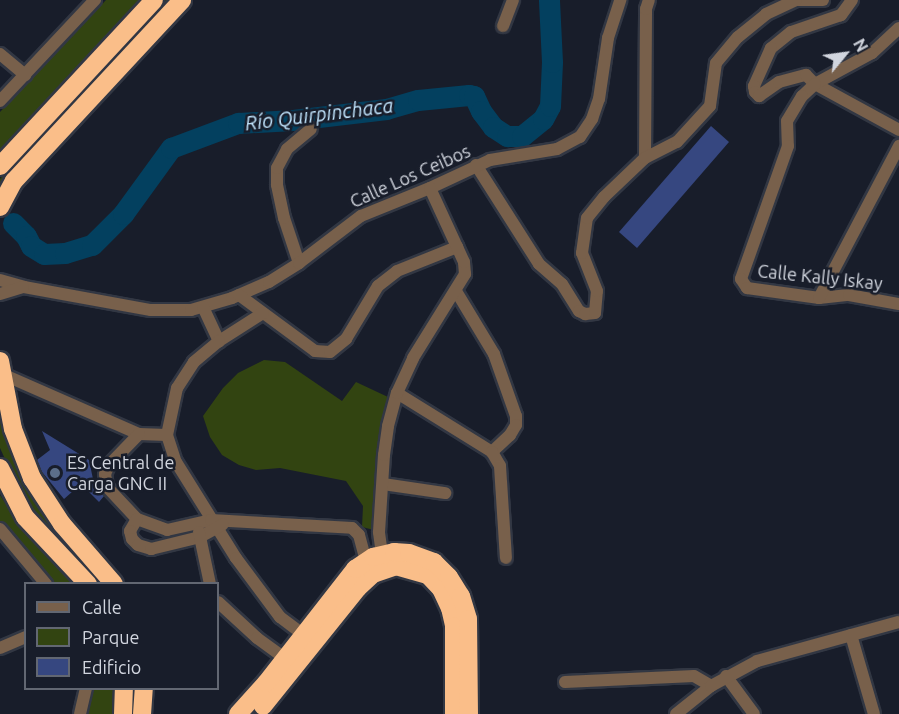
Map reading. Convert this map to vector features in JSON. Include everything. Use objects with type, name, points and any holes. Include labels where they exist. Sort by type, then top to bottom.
[{"type":"highway","points":[[0,166],[154,0]]},
{"type":"highway","points":[[0,207],[14,182],[182,0]]},
{"type":"highway","points":[[1,368],[13,429],[32,478],[62,524],[112,582]]},
{"type":"highway","points":[[0,468],[25,517],[86,582]]},
{"type":"highway","points":[[309,639],[342,584],[374,557],[394,552],[421,557],[442,569],[455,584],[468,619],[469,714]]},
{"type":"highway","points":[[256,714],[309,639],[373,574],[396,566],[421,571],[436,581],[450,608],[454,626],[454,714]]},
{"type":"highway","points":[[238,714],[291,662]]},
{"type":"highway","points":[[123,714],[124,690]]},
{"type":"street","points":[[0,101],[95,0]]},
{"type":"street","points":[[503,26],[513,0]]},
{"type":"street","name":"Calle Los Ceibos","points":[[0,280],[24,287],[151,310],[191,310],[239,295],[269,282],[299,263],[361,216],[430,188],[477,165],[507,155],[557,149],[569,144],[587,128],[599,99],[608,38],[620,0]]},
{"type":"street","points":[[645,158],[646,9],[649,0]]},
{"type":"street","points":[[477,165],[539,264],[562,284],[579,311],[585,314],[595,313],[597,291],[582,253],[587,218],[604,197],[645,158],[677,142],[710,106],[716,63],[738,37],[766,14],[797,0],[823,0]]},
{"type":"street","points":[[852,0],[841,15],[791,32],[771,48],[754,86],[755,92],[759,96],[779,82],[806,75],[815,84],[899,130]]},
{"type":"street","points":[[815,84],[872,53],[899,28]]},
{"type":"street","points":[[0,54],[25,75]]},
{"type":"street","name":"Calle Kally Iskay","points":[[815,84],[802,96],[787,121],[788,146],[741,279],[747,288],[819,297],[849,295],[899,304]]},
{"type":"street","points":[[299,263],[284,218],[277,186],[277,168],[287,149],[311,129]]},
{"type":"street","points":[[819,297],[899,146]]},
{"type":"street","points":[[374,557],[379,532],[388,426],[397,393],[413,358],[465,274],[464,262],[430,188]]},
{"type":"street","points":[[239,295],[315,351],[330,352],[346,339],[378,286],[397,270],[457,247]]},
{"type":"street","name":"Calle Los Ceibos","points":[[0,294],[24,287]]},
{"type":"street","points":[[456,291],[494,354],[516,416],[516,425],[510,435],[492,452]]},
{"type":"street","points":[[203,307],[219,341]]},
{"type":"street","points":[[263,313],[219,341],[194,362],[177,388],[167,435],[176,462],[214,524],[280,617],[309,639]]},
{"type":"street","points":[[1,368],[139,434],[167,435]]},
{"type":"street","points":[[397,393],[492,452],[500,466],[506,558]]},
{"type":"street","points":[[139,434],[109,465],[105,474],[107,487],[137,519],[166,530],[197,521],[214,524],[229,520],[352,528],[374,557]]},
{"type":"street","points":[[383,484],[445,493]]},
{"type":"street","points":[[199,501],[197,521],[210,582]]},
{"type":"street","points":[[137,519],[130,531],[132,539],[151,549],[200,537],[214,524]]},
{"type":"street","points":[[0,529],[44,582]]},
{"type":"street","points":[[219,603],[257,638],[291,662]]},
{"type":"street","points":[[676,714],[726,676],[757,661],[899,622]]},
{"type":"street","points":[[851,635],[874,714]]},
{"type":"street","points":[[0,648],[24,638]]},
{"type":"street","points":[[565,682],[694,676],[711,686]]},
{"type":"street","points":[[726,676],[754,714]]},
{"type":"street","points":[[80,714],[86,690]]},
{"type":"green space","points":[[106,0],[144,0],[0,155],[0,112]]},
{"type":"green space","points":[[162,0],[172,0],[0,189],[0,179],[20,155]]},
{"type":"green space","points":[[264,360],[285,362],[342,401],[356,382],[388,397],[374,530],[362,527],[363,506],[346,481],[280,468],[256,470],[239,465],[222,455],[210,437],[203,416],[223,388],[238,373]]},
{"type":"green space","points":[[0,400],[7,438],[20,474],[39,507],[107,582],[97,582],[24,501],[0,448]]},
{"type":"green space","points":[[0,495],[20,525],[76,582],[50,582],[0,523]]},
{"type":"green space","points":[[90,690],[116,690],[114,714],[86,714]]},
{"type":"building","points":[[711,126],[729,142],[637,248],[619,232]]},
{"type":"building","points":[[42,431],[89,460],[93,479],[104,496],[99,502],[81,484],[64,499],[42,472],[37,460],[50,450]]},
{"type":"waterway","name":"Río Quirpinchaca","points":[[13,223],[26,236],[31,246],[44,254],[65,253],[92,245],[123,214],[171,148],[238,123],[293,120],[386,109],[418,100],[469,95],[474,96],[481,111],[493,127],[507,136],[522,136],[543,119],[550,106],[552,62],[549,0]]},
{"type":"place","name":"ES Central de Carga GNC II","points":[[55,473]]}]
